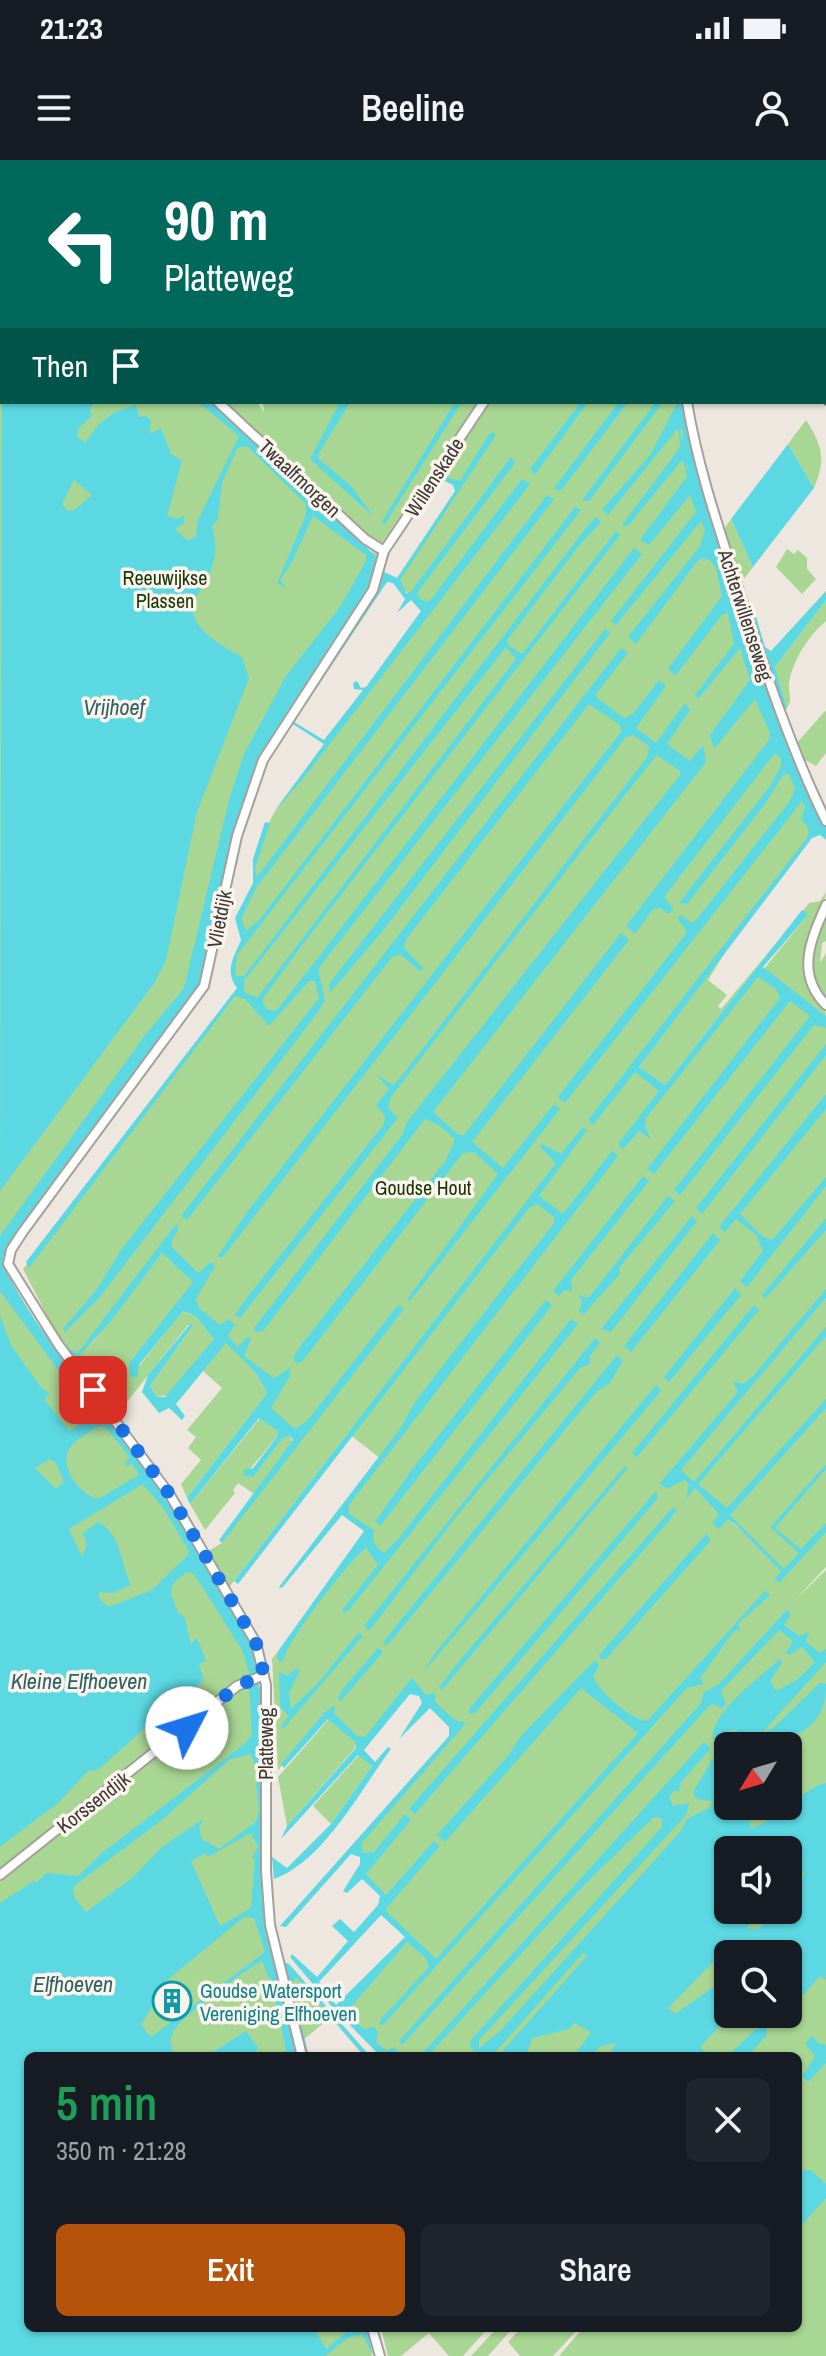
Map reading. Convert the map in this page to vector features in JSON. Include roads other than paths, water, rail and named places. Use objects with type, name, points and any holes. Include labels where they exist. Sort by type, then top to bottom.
[{"type":"street","name":"Twaalfmorgen","points":[[220,404],[365,539],[384,551]]},
{"type":"street","name":"Willenskade","points":[[384,551],[483,404]]},
{"type":"street","name":"Achterwillenseweg","points":[[687,404],[715,520],[772,694],[826,821]]},
{"type":"street","name":"Vlietdijk","points":[[8,1264],[11,1250],[22,1233],[204,986],[234,847],[263,760],[373,590],[384,551]]},
{"type":"street","points":[[826,905],[811,939],[807,965],[814,991],[826,1005]]},
{"type":"street","name":"Platteweg","points":[[8,1264],[58,1344],[170,1495],[256,1643],[270,1925],[301,2052]]},
{"type":"street","name":"Korssendijk","points":[[0,1875],[237,1686],[257,1677]]},
{"type":"street","points":[[373,2332],[380,2356]]},
{"type":"water","points":[[2,404],[93,404],[90,410],[92,416],[79,428],[77,436],[85,443],[98,425],[115,412],[136,405],[139,417],[146,416],[151,421],[149,434],[161,428],[171,454],[182,461],[167,516],[178,519],[184,515],[184,523],[175,529],[188,541],[196,536],[198,520],[239,436],[200,404],[216,404],[378,558],[373,580],[355,613],[257,759],[230,853],[197,992],[3,1257],[9,1276],[47,1338],[165,1494],[165,1500],[170,1501],[222,1587],[249,1641],[262,1694],[264,1915],[298,2052],[283,2052],[286,2050],[280,2022],[284,2019],[274,2009],[278,1999],[262,1961],[214,1994],[178,2025],[171,2038],[174,2052],[24,2052],[24,2332],[316,2332],[326,2349],[346,2332],[368,2332],[373,2356],[362,2334],[348,2338],[325,2356],[0,2356],[0,1903],[34,1881],[36,1883],[46,1873],[78,1876],[102,1853],[252,1736],[249,1684],[252,1681],[242,1650],[194,1574],[186,1572],[172,1585],[171,1595],[179,1614],[184,1616],[191,1644],[197,1638],[206,1661],[199,1664],[204,1681],[99,1769],[87,1772],[59,1802],[0,1847],[0,1316],[11,1345],[49,1394],[44,1399],[69,1431],[93,1417],[0,1291],[0,1236],[146,1034],[184,988],[230,796],[244,754],[286,676],[340,607],[366,561],[366,555],[313,516],[291,564],[280,580],[287,588],[277,583],[306,515],[306,504],[247,446],[237,448],[222,483],[218,519],[212,527],[215,550],[211,568],[193,609],[197,623],[212,638],[242,657],[249,678],[197,812],[166,960],[155,982],[0,1191]],"holes":[[[74,480],[92,495],[75,510],[68,511],[62,504]],[[100,1426],[105,1427],[130,1457],[125,1462],[127,1466],[132,1463],[139,1475],[98,1499],[84,1492],[73,1480],[67,1456],[69,1449],[79,1439]],[[50,1459],[56,1463],[64,1482],[56,1489],[35,1468]],[[143,1484],[164,1509],[189,1551],[152,1590],[109,1607],[100,1600],[98,1592],[113,1593],[131,1585],[116,1541],[98,1522],[83,1533],[87,1545],[82,1557],[69,1529]],[[250,1754],[254,1760],[259,1810],[256,1822],[219,1849],[202,1839],[199,1828],[203,1819],[161,1848],[132,1878],[86,1912],[74,1897],[73,1888],[162,1820],[229,1760]],[[251,1833],[258,1847],[252,1858],[255,1860],[251,1908],[220,1926],[191,1861],[205,1853],[208,1857]],[[244,1917],[254,1918],[265,1952],[151,2037],[141,2025],[158,1997],[154,1991]]]},
{"type":"water","points":[[339,404],[349,404],[318,455],[351,486],[374,517],[310,459]]},
{"type":"water","points":[[454,404],[461,404],[385,524],[381,523]]},
{"type":"water","points":[[579,404],[587,404],[535,475],[530,469]]},
{"type":"water","points":[[617,404],[626,404],[563,488],[559,491],[554,488]]},
{"type":"water","points":[[654,404],[662,404],[589,501],[582,500]]},
{"type":"water","points":[[677,404],[683,404],[710,511],[743,619],[781,725],[826,828],[826,840],[820,835],[812,838],[639,1067],[665,1085],[802,910],[806,912],[808,915],[763,967],[826,1016],[826,1028],[814,1025],[680,1195],[674,1190],[810,1016],[790,1001],[654,1174],[647,1169],[780,998],[776,989],[758,977],[646,1118],[645,1127],[651,1139],[639,1131],[623,1149],[618,1144],[659,1091],[635,1072],[593,1125],[588,1120],[807,838],[809,830],[801,818],[805,807],[802,801],[565,1103],[558,1097],[685,935],[686,930],[677,918],[681,915],[692,923],[696,920],[790,801],[795,789],[789,774],[783,775],[765,804],[687,904],[679,903],[770,786],[781,766],[781,759],[775,753],[664,897],[674,910],[667,914],[661,908],[653,909],[635,934],[626,926],[769,740],[770,733],[755,699],[714,749],[710,735],[750,680],[740,648],[698,699],[695,695],[734,644],[728,613],[723,614],[675,676],[668,669],[722,596],[716,568],[710,560],[701,558],[695,564],[636,644],[628,637],[700,546],[705,530],[701,521],[616,625],[611,621],[696,512],[690,495],[649,545],[640,540],[688,475],[688,466],[682,460],[628,526],[622,525],[682,445],[683,431],[679,427],[608,515],[602,510],[650,455]]},
{"type":"water","points":[[478,421],[446,468],[446,477],[460,481],[488,436],[492,432],[496,435],[400,580],[406,593],[410,593],[511,457],[515,463],[417,593],[421,600],[428,602],[522,479],[530,484],[302,780],[273,813],[324,744],[291,723],[375,594],[384,572],[397,578],[455,491],[453,485],[438,478]],"holes":[[[387,582],[393,583],[405,599],[397,613],[411,600],[421,611],[366,687],[361,688],[357,681],[353,683],[354,689],[363,690],[324,740],[294,722]]]},
{"type":"water","points":[[788,444],[814,488],[753,567],[731,519]]},
{"type":"water","points":[[547,495],[554,499],[256,888],[241,919],[246,931],[260,919],[575,507],[581,510],[237,955],[235,976],[244,976],[585,529],[596,517],[601,522],[578,547],[508,639],[508,645],[522,654],[616,531],[620,535],[262,1000],[267,1010],[277,1010],[634,548],[642,554],[318,969],[325,1000],[318,1012],[100,1297],[65,1332],[63,1329],[97,1289],[121,1250],[319,998],[315,981],[309,981],[269,1026],[245,999],[235,996],[29,1268],[26,1262],[237,988],[231,975],[233,958],[241,940],[235,918],[253,883],[253,859],[265,822],[270,823],[255,869],[257,877]],"holes":[[[506,647],[516,659],[257,998],[244,992],[244,981]]]},
{"type":"water","points":[[826,591],[826,600],[775,667],[787,708],[783,712],[749,605],[752,603],[765,647],[771,651]]},
{"type":"water","points":[[605,629],[610,633],[385,928],[330,993],[329,984]]},
{"type":"water","points":[[621,648],[628,653],[596,694],[597,698],[624,718],[633,714],[659,680],[666,686],[636,728],[656,743],[685,703],[690,710],[667,744],[690,761],[703,745],[706,762],[433,1112],[459,1135],[464,1135],[621,933],[629,940],[472,1142],[503,1168],[554,1104],[560,1109],[411,1300],[406,1301],[498,1174],[474,1152],[463,1153],[302,1362],[296,1363],[293,1358],[302,1344],[446,1160],[455,1139],[437,1124],[425,1119],[263,1331],[256,1332],[254,1328],[402,1135],[407,1122],[680,775],[680,771],[657,755],[635,782],[391,1097],[388,1108],[398,1118],[240,1318],[235,1314],[246,1299],[384,1124],[385,1116],[376,1105],[389,1089],[375,1073],[393,1085],[400,1078],[648,756],[649,746],[633,735],[626,737],[222,1258],[218,1256],[247,1212],[621,732],[620,725],[589,704],[407,938],[404,948],[424,969],[420,971],[401,955],[393,956],[187,1220],[181,1216]]},
{"type":"water","points":[[826,1044],[826,1055],[702,1214],[696,1208]]},
{"type":"water","points":[[826,1094],[826,1109],[740,1214],[762,1236],[772,1240],[826,1177],[826,1186],[747,1287],[740,1281],[763,1251],[756,1235],[736,1219],[725,1232],[719,1227]]},
{"type":"water","points":[[583,1127],[587,1130],[539,1196],[563,1214],[612,1151],[618,1156],[349,1505],[349,1514],[374,1530],[378,1548],[384,1553],[399,1538],[571,1319],[578,1324],[349,1610],[345,1613],[342,1610],[378,1565],[366,1548],[320,1601],[295,1636],[283,1661],[279,1662],[277,1654],[281,1647],[364,1531],[342,1515],[282,1588],[279,1587],[400,1429],[417,1399],[554,1223],[554,1217],[537,1204],[529,1208],[238,1584],[234,1581],[556,1163],[540,1147],[542,1144],[561,1154]]},
{"type":"water","points":[[643,1176],[649,1181],[571,1280],[572,1291],[565,1290],[559,1296],[553,1291]]},
{"type":"water","points":[[668,1196],[675,1201],[619,1268],[620,1274],[583,1315],[579,1311],[582,1303],[579,1295],[587,1298],[591,1295]]},
{"type":"water","points":[[692,1216],[697,1221],[611,1332],[601,1329]]},
{"type":"water","points":[[826,1218],[826,1230],[765,1299],[762,1295]]},
{"type":"water","points":[[176,1224],[179,1229],[171,1242],[172,1247],[198,1273],[211,1262],[215,1266],[196,1299],[199,1308],[220,1325],[229,1319],[235,1325],[228,1336],[238,1347],[246,1338],[251,1338],[244,1356],[274,1378],[290,1368],[290,1376],[271,1408],[295,1429],[307,1421],[398,1305],[404,1309],[222,1543],[219,1540],[293,1440],[290,1436],[283,1438],[253,1477],[244,1476],[243,1470],[253,1468],[277,1437],[278,1431],[259,1418],[190,1504],[187,1498],[267,1393],[256,1373],[226,1343],[176,1404],[185,1416],[182,1420],[169,1408],[159,1413],[142,1392],[148,1375],[191,1323],[193,1325],[150,1386],[157,1397],[165,1397],[214,1339],[195,1316],[183,1311],[139,1365],[138,1377],[131,1377],[129,1363],[193,1282],[162,1253],[111,1321],[77,1358],[158,1473],[60,1341],[77,1354]]},
{"type":"water","points":[[713,1233],[720,1240],[631,1352],[624,1346]]},
{"type":"water","points":[[735,1288],[741,1295],[669,1382],[664,1377]]},
{"type":"water","points":[[826,1289],[826,1298],[681,1470],[694,1482],[826,1327],[826,1336],[698,1484],[727,1508],[826,1399],[826,1408],[730,1515],[784,1569],[799,1553],[771,1528],[826,1464],[826,1469],[775,1528],[801,1549],[826,1523],[826,1532],[779,1583],[775,1579],[781,1571],[735,1524],[728,1519],[719,1529],[712,1523],[719,1514],[695,1488],[686,1499],[689,1485],[685,1480],[666,1489],[660,1483],[738,1392],[733,1381],[743,1384],[753,1376]]},
{"type":"water","points":[[546,1300],[552,1305],[380,1526],[375,1522],[413,1468]]},
{"type":"water","points":[[754,1305],[759,1310],[637,1457],[632,1453]]},
{"type":"water","points":[[595,1338],[600,1343],[590,1356],[590,1364],[580,1368],[456,1517],[370,1630],[366,1629],[365,1625]]},
{"type":"water","points":[[617,1355],[623,1361],[609,1384],[597,1391],[387,1646],[383,1642]]},
{"type":"water","points":[[656,1385],[661,1391],[422,1674],[435,1653]]},
{"type":"water","points":[[625,1466],[628,1468],[442,1690],[439,1687],[461,1659]]},
{"type":"water","points":[[656,1491],[658,1498],[475,1713],[470,1714],[469,1709]]},
{"type":"water","points":[[674,1506],[676,1511],[668,1522],[415,1814],[409,1809],[414,1803]]},
{"type":"water","points":[[706,1534],[711,1540],[606,1659],[601,1659],[599,1655]]},
{"type":"water","points":[[765,1591],[770,1595],[738,1624],[740,1630],[734,1631],[700,1678],[704,1684],[687,1688],[383,2025],[379,2024],[381,2019],[429,1967],[425,1957],[407,1942],[345,2014],[339,2015],[290,1957],[292,1954],[317,1977],[348,1941],[332,1926],[340,1919],[354,1932],[378,1905],[380,1896],[362,1879],[347,1893],[343,1891],[360,1864],[360,1857],[351,1854],[286,1927],[280,1926],[449,1736],[449,1727],[430,1708],[399,1739],[422,1703],[419,1696],[410,1694],[364,1750],[375,1762],[388,1747],[391,1749],[340,1822],[309,1857],[274,1879],[272,1857],[287,1868],[331,1824],[372,1766],[358,1755],[281,1839],[287,1826],[356,1748],[355,1742],[328,1719],[284,1768],[281,1764],[325,1712],[335,1705],[334,1713],[357,1736],[365,1737],[412,1678],[426,1695],[435,1693],[435,1702],[455,1720],[466,1723],[361,1844],[363,1853],[374,1852],[405,1814],[411,1820],[366,1874],[386,1895],[434,1841],[440,1846],[385,1910],[436,1959],[638,1733],[581,1688],[445,1842],[437,1835],[508,1756],[521,1736],[595,1660],[599,1666],[593,1677],[602,1690],[624,1710],[647,1721]],"holes":[[[381,1915],[405,1937],[336,2005],[319,1982]]]},
{"type":"water","points":[[787,1610],[791,1614],[784,1625],[799,1636],[809,1632],[806,1642],[820,1653],[826,1649],[826,1662],[763,1732],[734,1732],[738,1728],[729,1732],[714,1732],[713,1739],[714,1729],[719,1718],[728,1707],[780,1659],[782,1663],[770,1681],[776,1691],[797,1680],[815,1662],[802,1647],[789,1655],[786,1653],[793,1641],[779,1630],[721,1691],[726,1704],[722,1708],[712,1704],[708,1707],[402,2045],[399,2041],[701,1703],[704,1692],[718,1685]]},
{"type":"water","points":[[358,1633],[363,1636],[283,1729],[281,1726],[289,1716],[280,1707],[279,1672],[287,1676],[295,1669],[300,1670],[289,1693],[291,1709],[320,1681]]},
{"type":"water","points":[[378,1648],[383,1652],[341,1701],[338,1698],[342,1690]]},
{"type":"water","points":[[820,1683],[826,1684],[821,1711],[805,1730],[765,1732]]},
{"type":"water","points":[[704,1742],[711,1748],[681,1782],[679,1792],[675,1790],[669,1797],[673,1806],[689,1803],[687,1814],[479,2040],[479,2048],[500,2031],[680,1832],[687,1819],[711,1807],[712,1801],[696,1799],[693,1792],[714,1757],[714,1820],[751,1820],[749,1823],[752,1828],[768,1820],[802,1820],[802,1796],[826,1783],[826,1980],[820,1976],[802,1996],[802,1940],[714,1940],[714,1961],[668,2008],[675,2014],[714,1987],[714,2028],[718,2028],[700,2047],[706,2052],[610,2052],[616,2043],[600,2047],[594,2052],[577,2052],[591,2032],[574,2023],[569,2029],[532,2038],[526,2052],[502,2052],[587,1956],[583,1953],[496,2052],[476,2052],[470,2047],[471,2040],[662,1827],[662,1818],[654,1817],[584,1885],[432,2052],[424,2052]]},
{"type":"water","points":[[283,1962],[289,1964],[366,2052],[361,2052],[296,1977],[291,1984],[308,2052],[305,2052]]},
{"type":"water","points":[[351,2020],[365,2029],[374,2027],[378,2032],[376,2042],[387,2051],[394,2047],[397,2051],[376,2052],[347,2022]]},
{"type":"water","points":[[757,2028],[766,2028],[767,2035],[752,2052],[732,2052]]},
{"type":"water","points":[[246,2031],[258,2048],[256,2052],[213,2052]]},
{"type":"water","points":[[812,2036],[820,2044],[826,2045],[826,2063],[808,2082],[802,2076],[815,2057],[805,2043]]},
{"type":"water","points":[[811,2170],[826,2184],[826,2198],[802,2225],[802,2172]]},
{"type":"waterway","points":[[439,462],[477,404]]},
{"type":"waterway","points":[[679,427],[681,445]]},
{"type":"waterway","points":[[684,459],[688,476]]},
{"type":"place","name":"Goudse Watersport Vereniging Elfhoeven","points":[[172,2001]]},
{"type":"park label","name":"Reeuwijkse Plassen","points":[[165,588]]},
{"type":"park label","name":"Goudse Hout","points":[[423,1187]]},
{"type":"water label","name":"Vrijhoef","points":[[114,707]]},
{"type":"water label","name":"Kleine Elfhoeven","points":[[79,1681]]},
{"type":"water label","name":"Elfhoeven","points":[[73,1984]]}]
